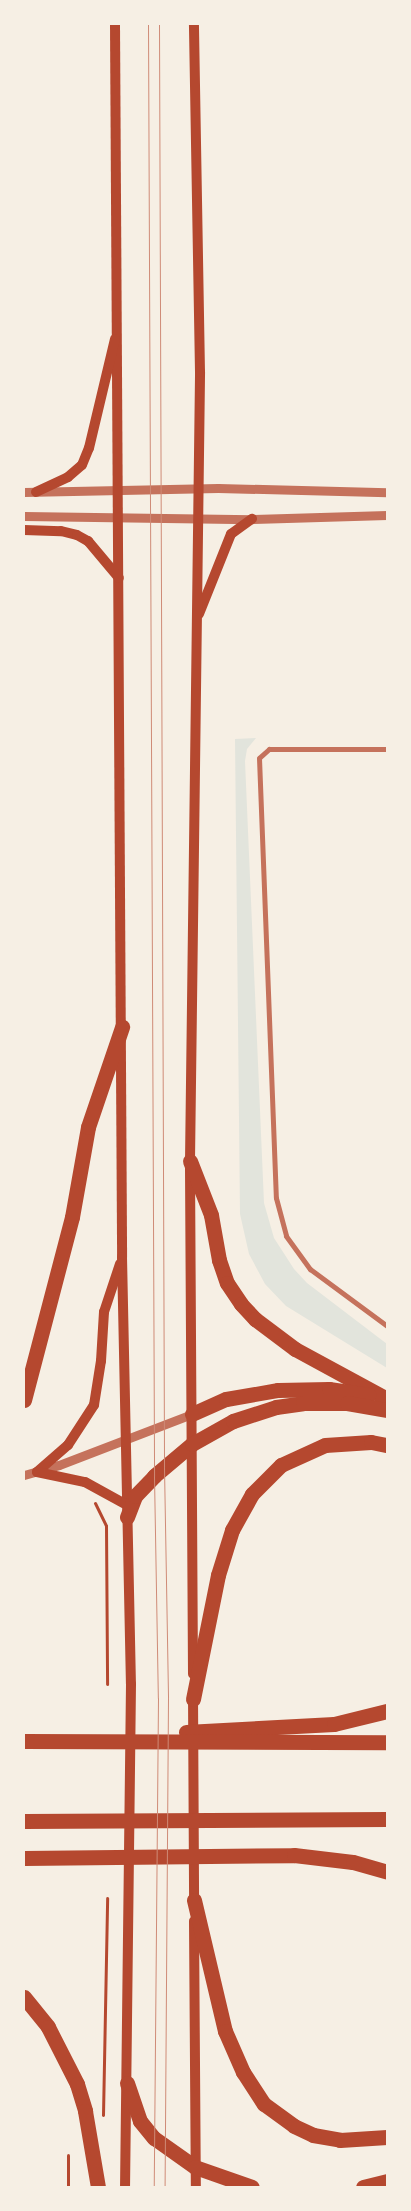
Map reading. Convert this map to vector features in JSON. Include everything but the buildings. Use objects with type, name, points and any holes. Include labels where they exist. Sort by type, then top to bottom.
[{"type":"highway","points":[[24,1400],[72,1217],[88,1126],[122,1027]]},
{"type":"highway","points":[[190,1162],[211,1215],[218,1260],[241,1304],[255,1319],[295,1348],[387,1400]]},
{"type":"highway","points":[[192,1414],[226,1399],[278,1390],[329,1389],[359,1392],[387,1400]]},
{"type":"highway","points":[[127,1511],[135,1496],[192,1444],[233,1422],[276,1407],[326,1402],[387,1410]]},
{"type":"highway","points":[[193,1699],[218,1575],[232,1530],[252,1494],[281,1465],[324,1445],[370,1442],[387,1445]]},
{"type":"highway","points":[[146,1741],[188,1731],[334,1724],[387,1711]]},
{"type":"highway","points":[[24,1741],[387,1742]]},
{"type":"highway","points":[[24,1822],[387,1819]]},
{"type":"highway","points":[[24,1858],[294,1855],[353,1862],[387,1872]]},
{"type":"highway","points":[[194,1900],[225,2030],[243,2072],[259,2097],[294,2126],[314,2135],[340,2140],[387,2137]]},
{"type":"highway","points":[[24,1997],[48,2027],[76,2084],[85,2111],[98,2187]]},
{"type":"highway","points":[[127,2083],[140,2121],[165,2146],[196,2167],[252,2187]]},
{"type":"highway","points":[[363,2187],[387,2181]]},
{"type":"main road","points":[[115,24],[120,578],[122,1256],[130,1684],[130,1897],[125,2187]]},
{"type":"main road","points":[[194,24],[200,372],[190,1162],[196,2187]]},
{"type":"main road","points":[[36,492],[68,477],[82,465],[89,448],[118,323]]},
{"type":"main road","points":[[197,618],[231,534],[252,519]]},
{"type":"main road","points":[[24,530],[61,531],[77,535],[88,541],[120,578]]},
{"type":"main road","points":[[37,1472],[68,1445],[94,1405],[100,1370],[104,1312],[122,1256]]},
{"type":"main road","points":[[37,1472],[86,1482],[127,1511]]},
{"type":"street","points":[[24,492],[119,492],[199,489],[387,492]]},
{"type":"street","points":[[24,516],[119,515],[252,519],[387,515]]},
{"type":"street","points":[[387,749],[269,749],[259,758],[276,1198],[286,1236],[310,1269],[387,1326]]},
{"type":"street","points":[[24,1475],[126,1440],[192,1414]]},
{"type":"path","points":[[96,1496],[92,1499],[106,1526],[107,1684]]},
{"type":"path","points":[[103,2126],[107,1898]]},
{"type":"path","points":[[68,2155],[68,2187]]},
{"type":"shaded area","points":[[256,738],[247,749],[245,761],[264,1203],[274,1238],[294,1269],[307,1283],[387,1344],[387,1368],[286,1306],[265,1284],[249,1254],[240,1214],[235,739]]},
{"type":"tram line","points":[[148,24],[154,1476],[158,1698],[154,2187]]},
{"type":"tram line","points":[[159,24],[164,1467],[168,1698],[165,2187]]}]
